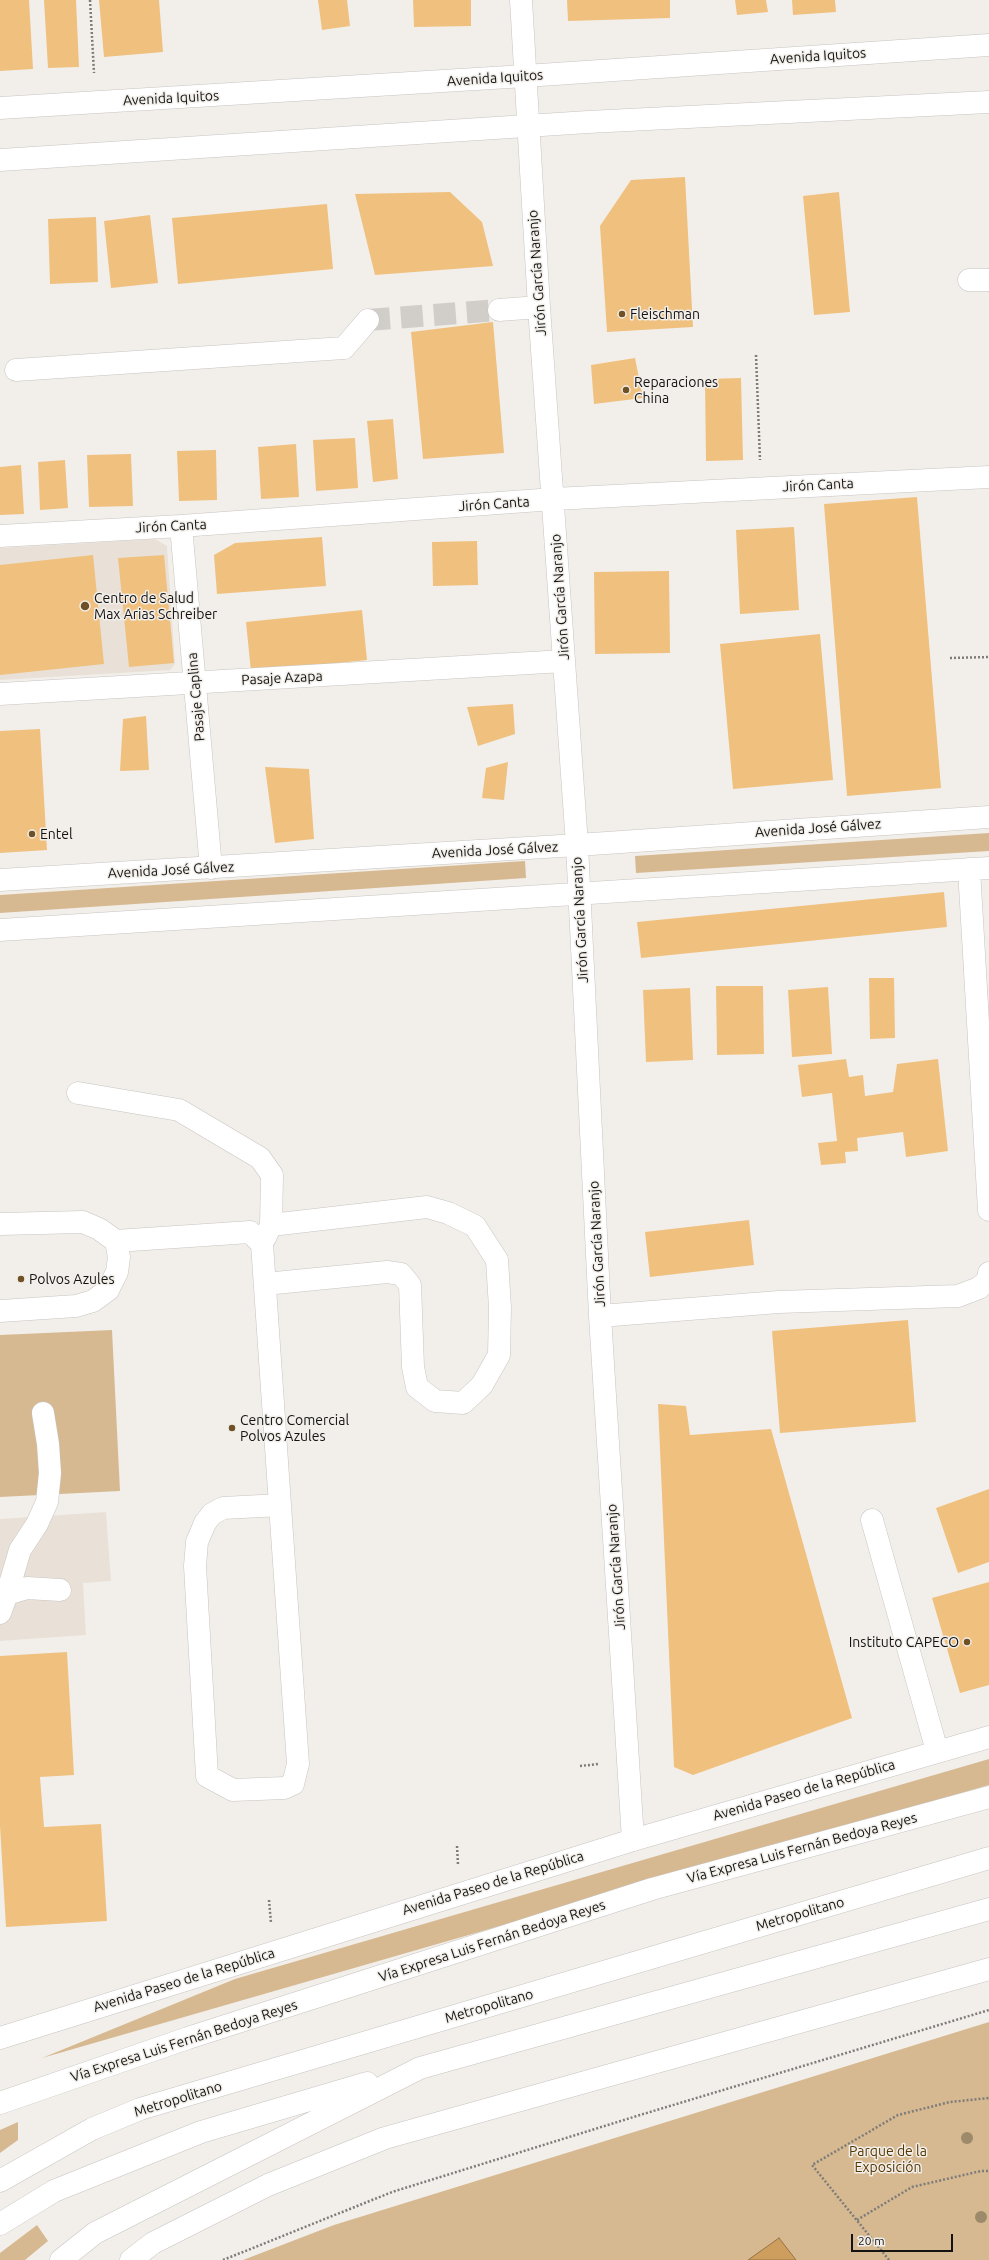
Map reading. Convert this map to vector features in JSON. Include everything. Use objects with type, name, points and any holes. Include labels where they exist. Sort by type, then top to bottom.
[{"type":"main road","name":"Jirón García Naranjo","points":[[521,0],[527,127],[577,845],[600,1316],[633,1840]]},
{"type":"main road","name":"Avenida Iquitos","points":[[0,108],[525,76],[989,45]]},
{"type":"main road","points":[[0,160],[527,127],[989,102]]},
{"type":"main road","points":[[499,310],[539,307]]},
{"type":"main road","points":[[16,370],[344,348],[368,320]]},
{"type":"main road","name":"Jirón Canta","points":[[0,536],[181,526],[554,499],[989,477]]},
{"type":"main road","name":"Pasaje Caplina","points":[[181,526],[211,868]]},
{"type":"main road","name":"Pasaje Azapa","points":[[0,694],[195,684],[564,661]]},
{"type":"main road","name":"Avenida José Gálvez","points":[[0,880],[577,845],[989,817]]},
{"type":"main road","points":[[0,930],[979,869],[989,1210]]},
{"type":"main road","points":[[78,1093],[179,1110],[260,1158],[272,1175],[272,1225],[262,1244],[298,1764],[293,1784],[284,1788],[232,1790],[207,1776],[195,1566],[197,1542],[212,1514],[223,1508],[280,1505]]},
{"type":"main road","points":[[264,1284],[387,1272],[401,1274],[410,1285],[413,1367],[417,1387],[435,1402],[463,1404],[482,1385],[499,1356],[500,1308],[497,1260],[475,1226],[448,1213],[427,1207],[393,1209],[272,1225]]},
{"type":"main road","points":[[0,1224],[83,1222],[99,1229],[116,1241],[250,1232],[262,1244]]},
{"type":"main road","points":[[0,1311],[76,1306],[94,1301],[108,1290],[117,1272],[119,1257],[116,1241]]},
{"type":"main road","points":[[600,1316],[779,1302],[958,1296],[979,1288],[988,1280],[989,1273]]},
{"type":"main road","points":[[4,1603],[20,1550],[37,1524],[47,1502],[50,1466],[43,1413]]},
{"type":"main road","points":[[872,1520],[937,1751]]},
{"type":"main road","points":[[4,1603],[27,1588],[60,1590]]},
{"type":"main road","name":"Avenida Paseo de la República","points":[[0,2038],[633,1840],[989,1737]]},
{"type":"main road","name":"Vía Expresa Luis Fernán Bedoya Reyes","points":[[0,2103],[188,2038],[652,1889],[989,1797]]},
{"type":"main road","name":"Metropolitano","points":[[0,2181],[92,2129],[140,2109],[989,1858]]},
{"type":"main road","points":[[0,2224],[54,2191],[201,2132],[420,2068],[989,1909]]},
{"type":"main road","points":[[131,2260],[153,2243],[268,2185],[385,2138],[989,1969]]},
{"type":"main road","points":[[61,2260],[96,2233],[420,2068]]},
{"type":"path","points":[[90,0],[95,102]]},
{"type":"path","points":[[756,355],[761,488]]},
{"type":"path","points":[[950,658],[989,657]]},
{"type":"path","points":[[223,2260],[392,2192],[640,2115],[989,2010]]},
{"type":"path","points":[[889,2260],[812,2165],[898,2115],[950,2102],[989,2098]]},
{"type":"path","points":[[857,2220],[912,2187],[981,2171],[989,2171]]},
{"type":"shaded area","name":"Centro de Salud Max Arias Schreiber","points":[[155,539],[167,546],[175,664],[170,670],[0,680],[0,548]]},
{"type":"shaded area","points":[[106,1512],[111,1581],[83,1583],[86,1635],[0,1641],[0,1519]]},
{"type":"shaded area","points":[[779,2238],[796,2260],[748,2260]]},
{"type":"green space","points":[[989,833],[989,851],[636,873],[635,856]]},
{"type":"green space","points":[[525,861],[526,878],[0,913],[0,895]]},
{"type":"green space","points":[[112,1330],[120,1491],[0,1497],[0,1335]]},
{"type":"green space","points":[[989,1759],[989,1785],[42,2058],[235,1979]]},
{"type":"green space","name":"Parque de la Exposición","points":[[989,2022],[989,2260],[243,2260],[334,2225]]},
{"type":"green space","points":[[18,2122],[18,2140],[0,2153],[0,2130]]},
{"type":"green space","points":[[37,2225],[48,2241],[25,2260],[0,2260],[0,2253]]},
{"type":"building","points":[[0,0],[29,0],[33,69],[0,71]]},
{"type":"building","points":[[44,0],[76,0],[79,67],[48,68]]},
{"type":"building","points":[[99,0],[159,0],[163,52],[104,57]]},
{"type":"building","points":[[318,0],[347,0],[350,26],[322,30]]},
{"type":"building","points":[[413,0],[471,0],[471,26],[414,27]]},
{"type":"building","points":[[567,0],[670,0],[670,18],[568,21]]},
{"type":"building","points":[[735,0],[766,0],[768,12],[737,15]]},
{"type":"building","points":[[792,0],[835,0],[836,12],[793,15]]},
{"type":"building","points":[[685,177],[693,327],[607,332],[600,226],[631,180]]},
{"type":"building","points":[[450,192],[482,222],[493,266],[375,275],[355,194]]},
{"type":"building","points":[[839,192],[850,312],[814,315],[803,196]]},
{"type":"building","points":[[327,204],[333,269],[178,284],[172,218]]},
{"type":"building","points":[[150,215],[158,283],[111,288],[104,221]]},
{"type":"building","points":[[96,217],[98,282],[50,284],[48,219]]},
{"type":"building","points":[[493,322],[504,453],[423,459],[411,332]]},
{"type":"building","points":[[635,358],[643,398],[594,404],[591,365]]},
{"type":"building","points":[[741,378],[743,460],[706,461],[705,379]]},
{"type":"building","points":[[393,419],[398,479],[373,482],[367,421]]},
{"type":"building","points":[[355,438],[358,488],[316,491],[313,440]]},
{"type":"building","points":[[296,444],[299,497],[261,499],[258,447]]},
{"type":"building","points":[[216,450],[217,500],[179,501],[177,451]]},
{"type":"building","points":[[131,454],[133,506],[89,507],[87,455]]},
{"type":"building","points":[[65,460],[68,508],[40,510],[38,462]]},
{"type":"building","points":[[21,465],[24,514],[0,515],[0,467]]},
{"type":"building","points":[[917,497],[941,788],[847,796],[824,504]]},
{"type":"building","points":[[794,527],[799,610],[740,614],[736,530]]},
{"type":"building","points":[[322,537],[326,586],[217,594],[214,555],[235,543]]},
{"type":"building","points":[[477,541],[478,585],[433,586],[432,542]]},
{"type":"building","points":[[93,555],[104,664],[0,675],[0,565]]},
{"type":"building","points":[[164,555],[174,663],[129,667],[118,558]]},
{"type":"building","points":[[669,571],[670,653],[595,654],[594,572]]},
{"type":"building","points":[[362,610],[367,660],[251,672],[246,622]]},
{"type":"building","points":[[820,634],[833,780],[733,789],[720,644]]},
{"type":"building","points":[[513,704],[515,734],[478,746],[467,707]]},
{"type":"building","points":[[146,716],[149,770],[120,771],[123,719]]},
{"type":"building","points":[[40,729],[47,850],[0,853],[0,731]]},
{"type":"building","points":[[508,762],[504,800],[482,798],[486,768]]},
{"type":"building","points":[[265,767],[309,769],[314,839],[275,843]]},
{"type":"building","points":[[944,892],[947,927],[641,958],[637,922]]},
{"type":"building","points":[[869,978],[894,978],[895,1038],[870,1039]]},
{"type":"building","points":[[716,986],[763,986],[764,1054],[717,1055]]},
{"type":"building","points":[[828,987],[832,1054],[792,1057],[788,990]]},
{"type":"building","points":[[690,988],[693,1060],[646,1062],[643,990]]},
{"type":"building","points":[[846,1059],[849,1077],[863,1075],[865,1096],[893,1092],[897,1064],[938,1059],[948,1151],[906,1157],[903,1132],[857,1138],[858,1151],[845,1152],[846,1163],[821,1165],[818,1143],[837,1141],[832,1093],[802,1097],[798,1065]]},
{"type":"building","points":[[749,1220],[754,1265],[650,1277],[645,1232]]},
{"type":"building","points":[[908,1320],[916,1422],[780,1433],[772,1331]]},
{"type":"building","points":[[658,1404],[686,1406],[690,1435],[771,1429],[852,1718],[693,1775],[674,1767]]},
{"type":"building","points":[[989,1489],[989,1562],[958,1573],[936,1508]]},
{"type":"building","name":"Instituto CAPECO","points":[[989,1582],[989,1685],[960,1693],[932,1598]]},
{"type":"building","points":[[67,1652],[74,1775],[40,1777],[44,1827],[101,1824],[107,1921],[6,1927],[0,1826],[0,1656]]},
{"type":"tunnel","points":[[368,320],[499,310]]},
{"type":"place","name":"Fleischman","points":[[622,314]]},
{"type":"place","name":"Reparaciones China","points":[[626,390]]},
{"type":"place","name":"Centro de Salud Max Arias Schreiber","points":[[85,606]]},
{"type":"place","name":"Entel","points":[[32,834]]},
{"type":"place","name":"Polvos Azules","points":[[21,1279]]},
{"type":"place","name":"Centro Comercial Polvos Azules","points":[[232,1428]]},
{"type":"place","name":"Instituto CAPECO","points":[[967,1642]]}]
